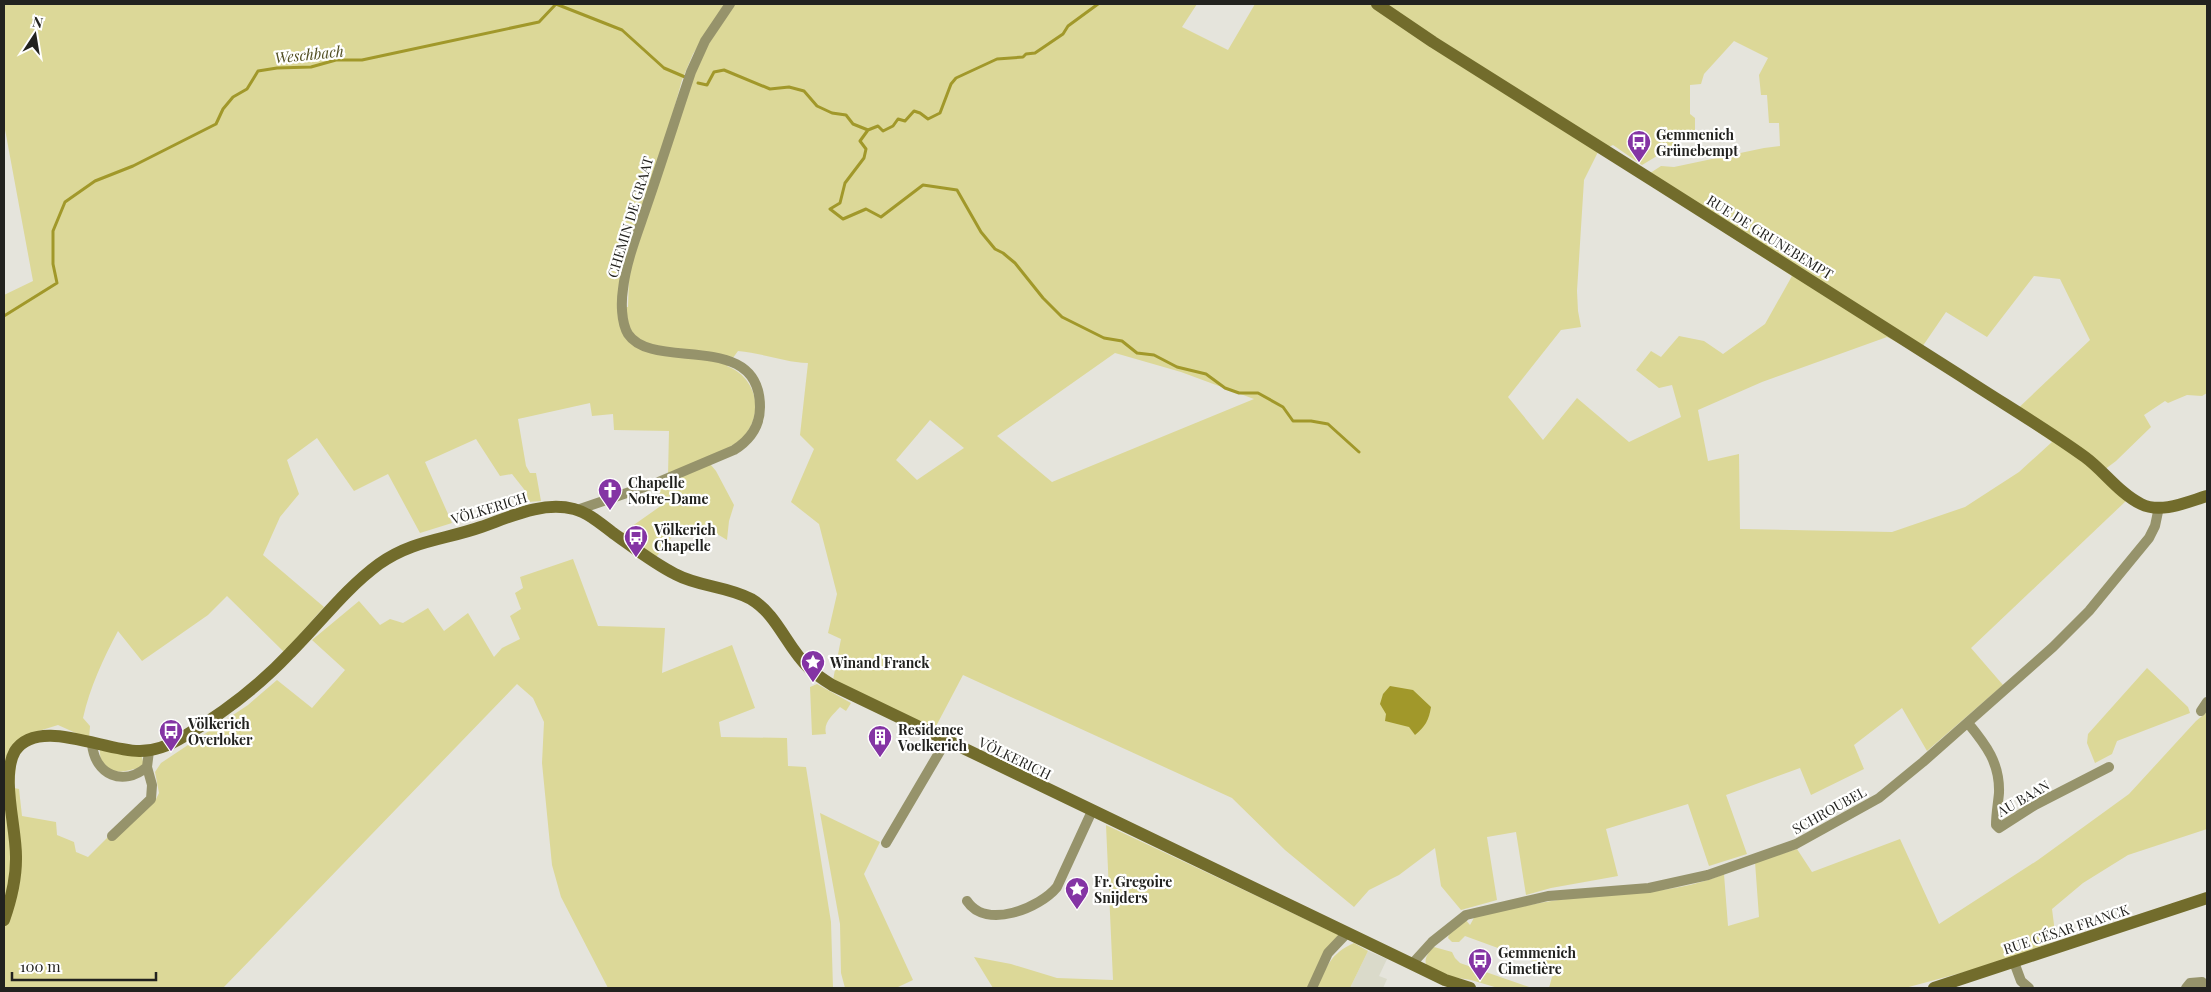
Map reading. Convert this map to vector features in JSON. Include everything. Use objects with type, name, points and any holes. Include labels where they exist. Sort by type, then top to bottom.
[{"type":"main road","name":"RUE DE GRUNEBEMPT","points":[[1376,4],[1441,47],[1892,331],[2032,422],[2085,457],[2141,504],[2159,507]]},
{"type":"main road","points":[[2159,507],[2172,507],[2207,496]]},
{"type":"main road","name":"VÖLKERICH","points":[[4,920],[13,892],[16,874],[16,838],[9,781],[11,762],[15,752],[23,743],[42,736],[60,737],[118,750],[149,751],[180,739],[254,688],[292,651],[339,598],[380,564],[418,543],[464,533],[526,511],[548,507],[577,510],[593,518],[674,574],[689,581],[729,590],[750,598],[770,616],[799,656],[819,676],[873,706],[1412,964]]},
{"type":"main road","name":"RUE CÉSAR FRANCK","points":[[1934,988],[2207,898]]},
{"type":"main road","points":[[1412,964],[1446,980],[1470,988]]},
{"type":"street","name":"CHEMIN DE GRAAT","points":[[577,510],[656,483],[734,450],[745,443],[754,432],[759,421],[760,397],[755,383],[748,372],[728,360],[652,348],[640,343],[627,332],[622,308],[626,272],[691,72],[705,41],[730,4]]},
{"type":"street","name":"SCHROUBEL","points":[[1412,964],[1452,924],[1466,915],[1548,896],[1666,885],[1708,875],[1796,844],[1879,798],[1968,723],[2053,647],[2088,611],[2148,538],[2155,526],[2159,507]]},
{"type":"street","name":"AU BAAN","points":[[1968,723],[1993,758],[1999,791],[1996,814],[1996,825],[1999,828],[2034,805],[2110,767]]},
{"type":"street","points":[[886,843],[946,741]]},
{"type":"street","points":[[92,744],[97,761],[106,771],[114,776],[124,778],[147,766]]},
{"type":"street","points":[[112,836],[151,799],[152,785],[147,766],[149,751]]},
{"type":"street","points":[[967,902],[973,910],[991,916],[1008,915],[1048,898],[1057,887],[1092,811]]},
{"type":"street","points":[[1312,988],[1328,954],[1347,933]]},
{"type":"street","points":[[2014,962],[2021,981],[2029,988]]},
{"type":"street","points":[[2186,988],[2190,983],[2202,982],[2207,987]]},
{"type":"shaded area","points":[[4,4],[726,4],[693,54],[682,80],[619,308],[628,307],[629,276],[634,257],[696,69],[707,46],[735,4],[1197,4],[1182,27],[1228,50],[1255,4],[2207,4],[2207,393],[2202,396],[2187,395],[2168,403],[2165,401],[2144,415],[2151,427],[2116,461],[2100,473],[2127,500],[1971,648],[2003,685],[1927,751],[1902,708],[1854,745],[1864,769],[1811,795],[1800,768],[1726,795],[1747,854],[1709,866],[1688,804],[1606,829],[1618,876],[1551,888],[1526,895],[1516,832],[1487,837],[1497,900],[1461,910],[1441,886],[1435,848],[1399,875],[1369,890],[1354,907],[1285,850],[1232,798],[963,675],[934,730],[833,680],[841,639],[828,633],[837,594],[819,524],[791,502],[814,449],[800,435],[808,363],[738,351],[727,366],[744,377],[749,384],[755,402],[753,421],[748,431],[740,440],[729,448],[705,458],[716,471],[734,505],[729,521],[727,540],[704,526],[694,538],[679,528],[653,561],[618,536],[665,503],[653,481],[668,475],[669,431],[614,430],[613,414],[592,416],[590,403],[518,419],[526,466],[530,473],[536,473],[541,501],[528,502],[527,493],[512,474],[500,476],[476,439],[425,462],[452,523],[420,533],[388,474],[354,491],[317,438],[287,460],[299,494],[280,517],[263,555],[324,607],[284,652],[227,596],[208,615],[142,661],[118,631],[89,695],[83,718],[90,726],[89,739],[58,725],[26,735],[18,741],[14,788],[19,789],[22,816],[56,822],[57,835],[74,842],[76,852],[88,857],[111,834],[156,799],[159,793],[155,772],[161,763],[248,705],[277,680],[312,708],[345,670],[312,640],[359,601],[380,625],[390,619],[403,623],[428,608],[444,631],[468,613],[494,657],[502,648],[520,639],[510,616],[521,609],[515,593],[523,588],[520,577],[573,559],[598,626],[665,628],[662,673],[732,645],[755,708],[719,722],[721,737],[787,738],[788,766],[806,767],[831,922],[833,988],[608,988],[561,897],[552,865],[542,763],[544,722],[533,698],[517,684],[223,988],[4,988],[4,295],[33,281],[4,124]],"holes":[[[1734,41],[1768,58],[1759,75],[1761,95],[1767,95],[1769,123],[1779,123],[1780,146],[1674,167],[1661,166],[1641,179],[1792,276],[1765,324],[1723,354],[1704,341],[1679,336],[1661,357],[1651,351],[1636,370],[1659,388],[1672,385],[1681,417],[1629,442],[1577,398],[1543,440],[1508,397],[1561,330],[1581,327],[1577,291],[1584,180],[1598,152],[1613,145],[1642,165],[1695,133],[1695,118],[1690,114],[1690,85],[1701,84],[1704,74]],[[2034,276],[2060,279],[2090,340],[2012,414],[2052,442],[2019,472],[1965,507],[1892,532],[1740,529],[1739,454],[1708,461],[1698,410],[1762,382],[1887,337],[1918,353],[1946,312],[1987,337]],[[1115,353],[1181,372],[1254,399],[1052,482],[997,436]],[[930,420],[964,448],[917,480],[896,460]]]},
{"type":"shaded area","points":[[2147,668],[2188,707],[2190,713],[2117,741],[2112,754],[2095,763],[2087,743],[2088,734]]},
{"type":"shaded area","points":[[817,684],[851,703],[846,711],[840,707],[827,722],[826,734],[812,735],[810,687]]},
{"type":"shaded area","points":[[1390,686],[1413,690],[1431,707],[1426,723],[1415,735],[1409,727],[1385,721],[1386,714],[1380,704],[1383,694]]},
{"type":"shaded area","points":[[2207,712],[2207,829],[2128,855],[2083,883],[2052,909],[2056,940],[1998,963],[1905,988],[1549,988],[1552,977],[1547,966],[1465,936],[1459,942],[1452,942],[1448,938],[1450,931],[1465,919],[1470,925],[1475,916],[1563,899],[1676,888],[1724,874],[1728,926],[1759,917],[1755,862],[1797,849],[1812,872],[1900,839],[1939,924],[2038,860],[2129,794],[2196,721]]},
{"type":"shaded area","points":[[100,750],[142,757],[144,766],[115,772],[109,770],[101,760]]},
{"type":"shaded area","points":[[820,813],[880,842],[864,874],[913,980],[896,988],[845,988],[841,973],[840,924]]},
{"type":"shaded area","points":[[1106,825],[1339,935],[1309,988],[993,988],[974,957],[1011,964],[1057,978],[1113,980]]},
{"type":"shaded area","points":[[1354,943],[1368,951],[1350,988],[1317,988],[1330,961],[1340,951]]},
{"type":"shaded area","points":[[1434,947],[1452,952],[1460,963],[1532,988],[1498,988],[1471,980],[1452,977],[1427,967],[1426,959]]},
{"type":"shaded area","points":[[1368,951],[1387,959],[1379,976],[1387,979],[1383,988],[1350,988]]},
{"type":"waterway","name":"Weschbach","points":[[4,316],[57,283],[53,264],[53,231],[65,202],[95,181],[133,166],[216,124],[223,109],[233,97],[247,89],[258,71],[277,68],[311,67],[336,60],[362,60],[539,22],[556,4],[622,30],[664,68],[685,77]]},
{"type":"waterway","name":"Weschbach","points":[[698,83],[707,85],[714,72],[724,70],[770,89],[789,87],[804,91],[817,106],[832,113],[846,115],[853,124],[868,130],[878,126],[883,131],[893,126],[898,119],[905,121],[914,111],[928,119],[940,113],[951,84],[956,78],[997,59],[1023,57],[1026,54],[1035,53],[1063,34],[1068,26],[1098,4]]},
{"type":"waterway","points":[[868,130],[860,141],[866,149],[864,158],[845,183],[840,203],[830,209],[843,219],[866,209],[881,217],[923,185],[957,190],[981,232],[995,249],[1015,263],[1043,298],[1062,317],[1104,338],[1122,341],[1137,353],[1154,355],[1177,367],[1206,374],[1225,388],[1239,393],[1258,393],[1283,407],[1293,421],[1311,421],[1328,424],[1359,452]]},
{"type":"place","name":"Gemmenich Grünebempt","points":[[1639,163]]},
{"type":"place","name":"Chapelle Notre-Dame","points":[[610,511]]},
{"type":"place","name":"Völkerich Chapelle","points":[[636,558]]},
{"type":"place","name":"Winand Franck","points":[[813,683]]},
{"type":"place","name":"Völkerich Overloker","points":[[171,752]]},
{"type":"place","name":"Residence Voelkerich","points":[[880,758]]},
{"type":"place","name":"Fr. Gregoire Snijders","points":[[1077,910]]},
{"type":"place","name":"Gemmenich Cimetière","points":[[1480,981]]}]
